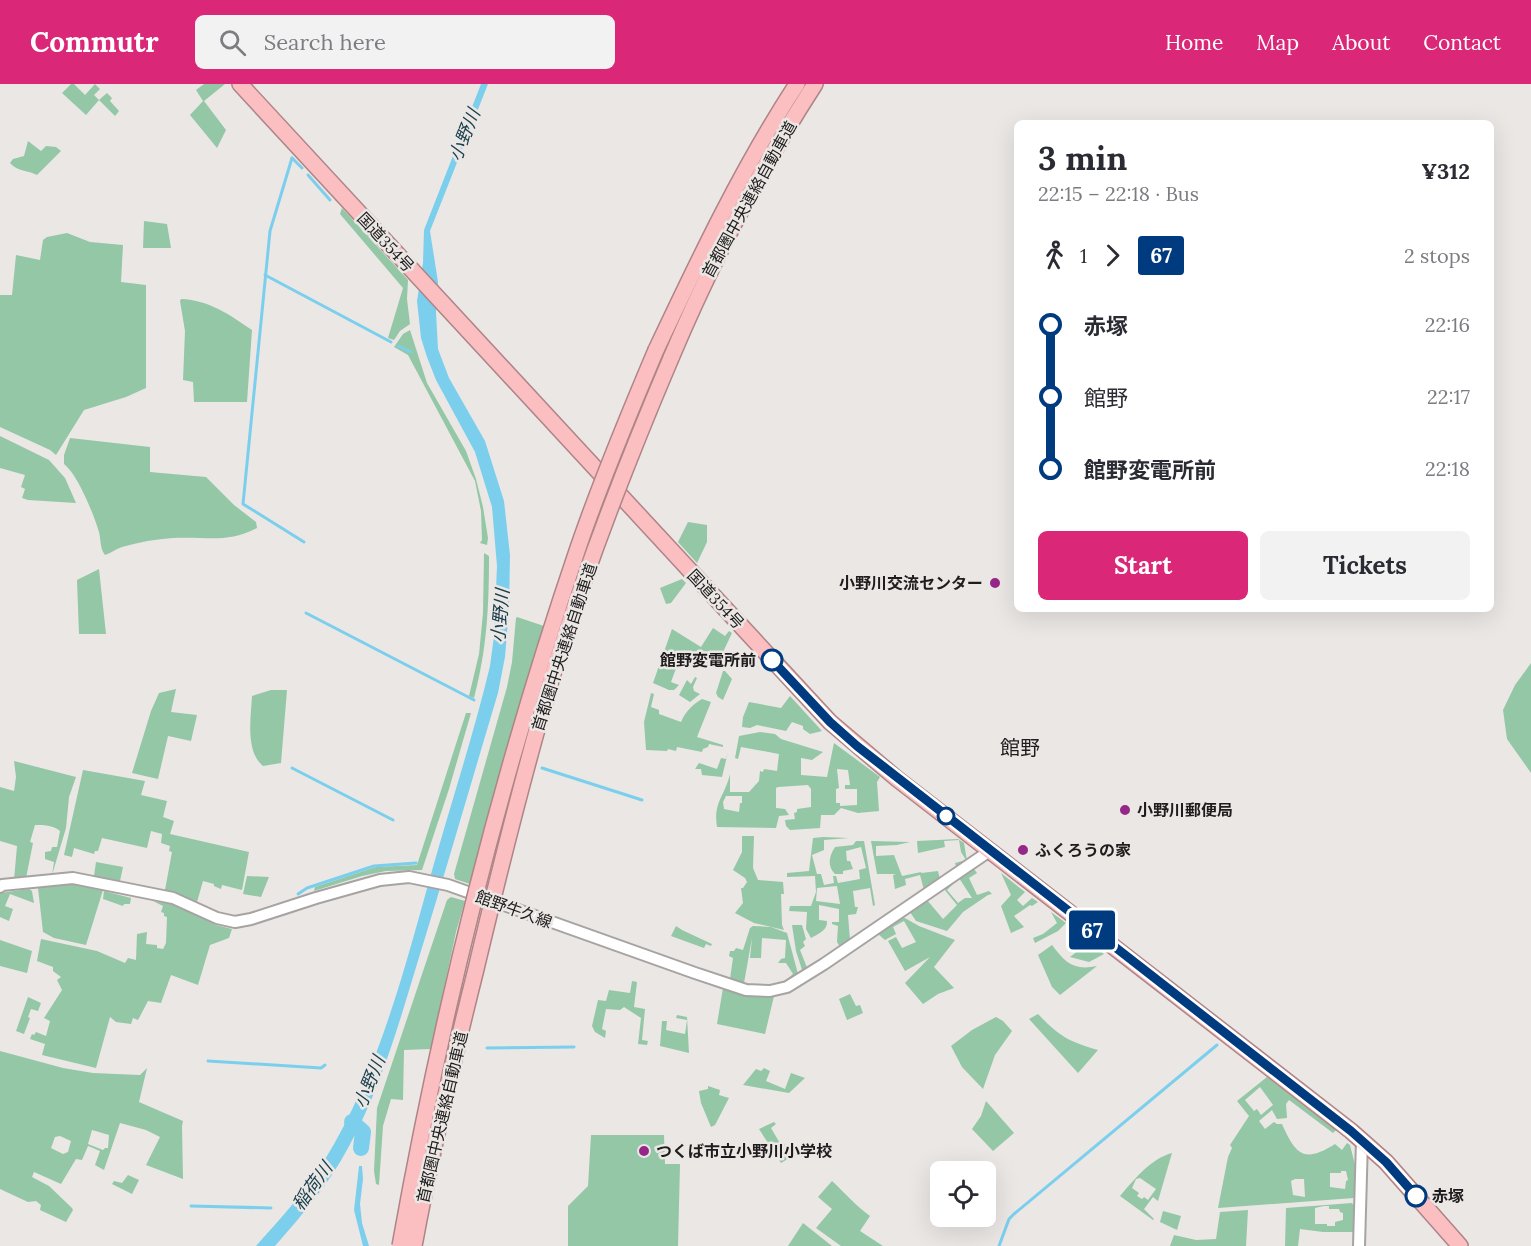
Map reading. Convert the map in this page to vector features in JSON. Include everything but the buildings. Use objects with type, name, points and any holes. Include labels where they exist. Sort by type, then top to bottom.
[{"type":"highway","name":"国道354号","points":[[240,84],[830,722],[896,777],[1362,1140],[1392,1168],[1460,1246]]},
{"type":"highway","name":"首都圏中央連絡自動車道","points":[[400,1246],[440,1042],[514,754],[543,653],[578,549],[618,440],[656,350],[730,200],[779,111],[797,84]]},
{"type":"highway","name":"首都圏中央連絡自動車道","points":[[414,1246],[431,1155],[508,834],[552,678],[592,558],[619,484],[717,253],[792,120],[815,84]]},
{"type":"main road","name":"館野牛久線","points":[[0,887],[74,878],[173,898],[217,918],[235,922],[380,880],[409,877],[426,879],[746,990],[770,991],[787,987],[810,973],[991,850]]},
{"type":"main road","points":[[1359,1246],[1362,1140]]},
{"type":"green space","points":[[74,84],[85,95],[95,84],[100,89],[94,95],[99,100],[86,115],[62,93]]},
{"type":"green space","points":[[204,84],[225,84],[204,101],[226,130],[217,148],[190,115],[203,101],[196,90]]},
{"type":"green space","points":[[107,93],[112,98],[110,101],[119,111],[115,116],[99,100]]},
{"type":"green space","points":[[28,141],[41,151],[46,146],[56,147],[61,151],[37,175],[16,168],[10,163],[13,159],[24,156]]},
{"type":"green space","points":[[342,208],[408,280],[407,299],[410,324],[400,331],[394,340],[388,338],[403,288],[340,214]]},
{"type":"green space","points":[[144,221],[167,224],[171,248],[143,248]]},
{"type":"green space","points":[[67,233],[90,242],[123,245],[121,282],[146,285],[146,388],[84,410],[56,455],[0,427],[0,295],[12,295],[16,255],[40,260],[43,240]]},
{"type":"green space","points":[[181,299],[210,305],[252,330],[247,402],[194,402],[193,382],[183,380],[185,331]]},
{"type":"green space","points":[[410,330],[427,383],[466,451],[483,507],[487,545],[480,543],[482,540],[481,511],[475,481],[408,355],[394,347],[403,334]]},
{"type":"green space","points":[[0,436],[49,460],[65,478],[76,503],[22,498],[25,489],[21,487],[25,475],[0,468]]},
{"type":"green space","points":[[70,438],[150,447],[150,472],[206,477],[234,505],[256,522],[257,528],[226,538],[173,538],[148,541],[122,547],[105,555],[101,547],[97,525],[85,496],[75,477],[64,464],[64,455]]},
{"type":"green space","points":[[688,522],[707,525],[707,542],[697,563],[678,542]]},
{"type":"green space","points":[[484,553],[489,556],[488,610],[482,662],[474,698],[469,696],[479,654],[483,613]]},
{"type":"green space","points":[[99,569],[106,634],[79,634],[77,580]]},
{"type":"green space","points":[[682,579],[686,583],[671,603],[666,604],[660,588]]},
{"type":"green space","points":[[517,617],[544,626],[470,884],[455,879],[454,874],[507,687]]},
{"type":"green space","points":[[713,628],[725,636],[729,631],[732,633],[716,667],[691,657],[685,664],[678,663],[671,682],[679,685],[674,690],[653,683],[672,629],[701,647]]},
{"type":"green space","points":[[1531,663],[1531,773],[1507,739],[1503,710],[1515,685]]},
{"type":"green space","points":[[723,671],[732,679],[723,700],[716,693]]},
{"type":"green space","points":[[695,677],[697,678],[693,687],[694,691],[700,694],[690,702],[679,695],[687,680],[691,684]]},
{"type":"green space","points":[[176,689],[171,712],[197,715],[191,741],[168,736],[158,779],[132,773],[151,711],[159,693]]},
{"type":"green space","points":[[271,690],[287,690],[281,763],[263,766],[257,760],[251,743],[252,696]]},
{"type":"green space","points":[[651,693],[654,694],[651,707],[659,710],[659,714],[681,722],[687,711],[698,701],[702,699],[711,702],[697,737],[723,745],[723,747],[709,744],[702,752],[677,747],[676,751],[646,750],[644,722]]},
{"type":"green space","points":[[790,696],[822,731],[810,734],[803,729],[803,726],[792,722],[786,731],[757,725],[750,728],[742,727],[749,702],[781,708]]},
{"type":"green space","points":[[466,713],[471,713],[422,870],[386,871],[314,891],[315,887],[376,867],[417,865]]},
{"type":"green space","points":[[760,732],[775,734],[781,739],[823,752],[812,760],[801,758],[801,775],[827,777],[834,743],[880,777],[877,782],[879,811],[858,813],[841,808],[834,815],[821,815],[820,828],[790,830],[785,820],[795,819],[794,813],[797,809],[811,807],[811,789],[808,785],[778,787],[776,788],[776,808],[785,809],[789,815],[779,816],[776,828],[717,827],[718,805],[730,774],[730,792],[749,792],[759,781],[760,771],[763,772],[764,769],[777,771],[779,754],[741,747],[738,759],[735,758],[739,736]],"holes":[[[837,769],[848,770],[850,785],[845,785],[845,789],[857,789],[857,805],[840,806],[840,803],[836,803],[836,789],[839,788]],[[726,796],[742,796],[739,812],[724,809],[723,802]]]},
{"type":"green space","points":[[728,752],[722,777],[702,775],[701,769],[695,769],[699,763],[717,769],[721,758],[726,759]]},
{"type":"green space","points":[[14,761],[76,777],[69,797],[66,828],[52,875],[54,862],[45,859],[45,852],[51,851],[52,847],[57,847],[60,831],[57,829],[35,825],[30,842],[33,843],[26,878],[14,880],[17,846],[0,841],[0,787],[14,791],[16,777]]},
{"type":"green space","points":[[83,770],[145,781],[141,795],[167,801],[163,817],[174,821],[170,834],[249,852],[242,890],[222,885],[221,889],[203,881],[197,902],[165,890],[172,852],[169,851],[170,846],[161,843],[162,834],[151,831],[147,848],[102,838],[98,851],[94,854],[74,848],[72,857],[64,855]]},
{"type":"green space","points":[[742,836],[754,836],[753,868],[758,880],[783,882],[784,894],[781,894],[784,930],[754,923],[735,913],[743,903],[741,888],[747,882],[733,870],[742,852]]},
{"type":"green space","points":[[813,838],[849,838],[824,840],[824,850],[812,855],[817,874],[821,874],[824,885],[834,883],[833,876],[836,876],[838,883],[860,879],[859,870],[866,868],[861,847],[846,851],[847,861],[850,861],[853,869],[843,871],[843,874],[835,874],[830,861],[835,847],[864,841],[875,905],[873,906],[870,888],[853,891],[855,907],[858,907],[856,914],[848,915],[850,940],[840,947],[837,942],[838,926],[832,924],[832,922],[839,922],[839,909],[819,905],[819,920],[827,921],[827,924],[822,931],[811,938],[806,929],[807,912],[789,911],[790,906],[811,906],[816,892],[815,876],[787,877],[787,873],[809,871]],"holes":[[[837,886],[840,904],[816,901],[817,888]]]},
{"type":"green space","points":[[958,839],[964,843],[967,861],[957,869],[955,863],[966,860],[961,852],[959,840],[944,841],[945,847],[918,853],[917,841]]},
{"type":"green space","points":[[871,841],[910,842],[876,846],[876,856],[894,855],[902,876],[938,871],[940,879],[924,890],[920,875],[905,879],[906,885],[895,889],[893,875],[896,874],[877,874]]},
{"type":"green space","points":[[96,862],[123,867],[120,881],[94,876]]},
{"type":"green space","points":[[974,869],[977,873],[969,878],[977,895],[989,891],[992,894],[963,912],[947,931],[916,921],[910,912],[927,900],[943,919],[957,905],[944,889],[954,883],[947,890],[958,903],[965,898],[972,898],[959,878]]},
{"type":"green space","points":[[1001,873],[1025,892],[1017,900],[1023,906],[1032,898],[1038,902],[1014,916],[1024,927],[1011,933],[1001,906],[1011,895]]},
{"type":"green space","points":[[247,876],[269,877],[261,897],[243,894]]},
{"type":"green space","points":[[69,882],[103,890],[86,945],[54,938],[43,932],[38,888]]},
{"type":"green space","points":[[29,889],[32,891],[34,903],[10,894],[5,906],[13,909],[9,921],[0,917],[0,893]]},
{"type":"green space","points":[[104,891],[131,898],[130,904],[123,906],[103,899]]},
{"type":"green space","points":[[451,897],[465,901],[456,932],[431,1049],[404,1050],[403,1100],[391,1099],[383,1126],[379,1185],[376,1184],[374,1171],[377,1108],[447,900]]},
{"type":"green space","points":[[153,901],[178,905],[216,925],[232,929],[229,938],[210,945],[198,985],[171,975],[161,1003],[148,1001],[138,1020],[133,1018],[131,1024],[116,1022],[110,1017],[96,1068],[42,1055],[45,1044],[30,1039],[36,1032],[46,1036],[50,1021],[44,1018],[62,990],[57,980],[61,977],[53,971],[53,967],[37,961],[41,939],[97,951],[125,963],[128,958],[136,960],[137,934],[147,932],[146,944],[157,945],[157,948],[163,949],[166,943],[167,917],[161,912],[163,906]]},
{"type":"green space","points":[[1051,912],[1066,923],[1058,931],[1035,943],[1033,938],[1043,934],[1057,923]]},
{"type":"green space","points":[[903,917],[955,940],[934,967],[954,988],[938,994],[923,1004],[905,983],[930,957],[905,971],[888,941],[896,937],[902,948],[916,942],[904,921],[893,927],[896,934],[885,940],[878,934]]},
{"type":"green space","points":[[792,925],[802,925],[806,939],[803,942],[805,946],[800,950],[808,970],[803,973],[796,951]]},
{"type":"green space","points":[[676,926],[712,944],[711,946],[706,944],[704,948],[671,936]]},
{"type":"green space","points":[[753,926],[771,927],[787,933],[798,974],[785,981],[793,974],[786,963],[778,963],[785,958],[786,940],[762,938],[761,958],[750,958],[752,938],[744,983],[730,979],[733,958],[729,956],[730,951],[736,948],[743,950],[750,928]]},
{"type":"green space","points":[[0,940],[32,951],[27,973],[0,966]]},
{"type":"green space","points":[[1089,942],[1104,954],[1089,962],[1070,957]]},
{"type":"green space","points":[[1052,945],[1070,964],[1082,967],[1097,966],[1060,995],[1052,987],[1038,955]]},
{"type":"green space","points":[[632,981],[637,982],[634,1007],[645,1009],[642,1040],[648,1041],[647,1045],[638,1044],[641,1018],[624,1007],[620,1010],[606,1009],[602,1029],[606,1031],[605,1038],[595,1032],[592,1026],[598,1000],[606,1001],[609,990],[630,993]]},
{"type":"green space","points":[[723,988],[756,997],[774,996],[765,1034],[717,1024]]},
{"type":"green space","points":[[850,994],[856,1006],[860,1005],[863,1013],[847,1020],[839,999]]},
{"type":"green space","points":[[28,997],[41,1003],[38,1011],[31,1009],[24,1034],[16,1031]]},
{"type":"green space","points":[[1038,1014],[1065,1037],[1098,1050],[1078,1073],[1029,1019]]},
{"type":"green space","points":[[677,1015],[687,1017],[689,1053],[660,1046],[662,1021],[667,1021],[666,1030],[685,1034],[687,1020],[676,1018]]},
{"type":"green space","points":[[996,1017],[1012,1031],[995,1055],[983,1089],[962,1067],[951,1046],[972,1030]]},
{"type":"green space","points":[[0,1051],[63,1068],[93,1073],[140,1075],[147,1068],[139,1102],[183,1121],[183,1179],[146,1165],[160,1137],[146,1130],[120,1123],[104,1170],[95,1165],[100,1151],[88,1146],[82,1160],[76,1159],[61,1184],[34,1172],[32,1177],[49,1186],[72,1208],[66,1222],[40,1210],[41,1205],[36,1201],[28,1202],[0,1189]],"holes":[[[92,1130],[109,1135],[108,1148],[103,1150],[88,1144]],[[60,1136],[71,1141],[68,1152],[63,1154],[51,1148],[55,1137]]]},
{"type":"green space","points":[[764,1068],[770,1071],[766,1081],[785,1089],[791,1073],[805,1078],[789,1093],[743,1085],[756,1069],[761,1071]]},
{"type":"green space","points":[[1267,1077],[1336,1130],[1333,1133],[1289,1100],[1286,1104],[1287,1118],[1277,1119],[1272,1110],[1259,1121],[1265,1129],[1274,1122],[1282,1124],[1292,1143],[1302,1153],[1316,1153],[1335,1144],[1342,1150],[1347,1143],[1350,1145],[1355,1165],[1354,1198],[1218,1208],[1228,1157],[1232,1148],[1230,1145],[1249,1116],[1237,1101]],"holes":[[[1260,1087],[1273,1105],[1261,1115],[1257,1109],[1254,1111],[1245,1100]],[[1341,1171],[1346,1171],[1348,1180],[1345,1189],[1330,1187],[1330,1173],[1341,1173]],[[1304,1179],[1305,1197],[1293,1195],[1291,1181]]]},
{"type":"green space","points":[[708,1086],[720,1090],[719,1095],[729,1098],[715,1125],[711,1127],[701,1103],[699,1091],[708,1089]]},
{"type":"green space","points":[[986,1101],[1014,1133],[993,1151],[972,1129],[981,1116]]},
{"type":"green space","points":[[774,1122],[776,1124],[771,1128],[781,1145],[784,1143],[791,1157],[781,1163],[759,1129]]},
{"type":"green space","points":[[591,1135],[664,1135],[665,1164],[680,1164],[678,1246],[568,1246],[568,1206],[588,1186]]},
{"type":"green space","points":[[1172,1153],[1158,1201],[1153,1197],[1144,1209],[1153,1220],[1120,1196],[1143,1171]],"holes":[[[1140,1178],[1156,1189],[1148,1200],[1137,1196],[1139,1193],[1132,1188],[1136,1179]]]},
{"type":"green space","points":[[128,1175],[139,1180],[132,1194],[112,1184],[114,1181],[122,1183]]},
{"type":"green space","points":[[832,1181],[870,1216],[860,1231],[883,1246],[841,1246],[816,1228],[832,1209],[818,1197]]},
{"type":"green space","points":[[1352,1203],[1354,1232],[1300,1229],[1298,1246],[1285,1246],[1286,1208]],"holes":[[[1329,1206],[1329,1209],[1339,1209],[1343,1213],[1343,1220],[1335,1222],[1335,1226],[1315,1224],[1315,1208]]]},
{"type":"green space","points":[[1248,1210],[1246,1246],[1170,1246],[1174,1235],[1196,1240],[1216,1239],[1220,1212]]},
{"type":"green space","points":[[1163,1211],[1181,1216],[1177,1230],[1160,1222]]},
{"type":"green space","points":[[803,1223],[832,1246],[788,1246]]},
{"type":"water","name":"稲荷川","points":[[481,84],[488,84],[430,231],[438,282],[436,312],[438,349],[449,378],[485,441],[504,501],[510,555],[505,657],[498,693],[427,930],[395,1035],[370,1104],[341,1161],[305,1211],[275,1246],[256,1246],[300,1194],[324,1161],[360,1092],[375,1055],[401,981],[490,666],[494,636],[497,566],[492,507],[475,452],[436,380],[427,357],[421,338],[417,301],[423,263],[424,230]]},
{"type":"water","points":[[359,1166],[362,1166],[363,1179],[360,1204],[362,1223],[369,1246],[363,1246],[354,1210]]},
{"type":"waterway","points":[[292,158],[270,231],[243,504],[304,542]]},
{"type":"waterway","points":[[292,158],[302,168]]},
{"type":"waterway","points":[[308,175],[330,200]]},
{"type":"waterway","points":[[265,275],[391,342]]},
{"type":"waterway","points":[[398,346],[411,352]]},
{"type":"waterway","points":[[306,613],[474,700]]},
{"type":"waterway","points":[[292,768],[393,820]]},
{"type":"waterway","points":[[542,768],[642,800]]},
{"type":"waterway","points":[[298,894],[307,888],[374,866],[416,863]]},
{"type":"waterway","points":[[999,1246],[1009,1219],[1014,1214],[1217,1045]]},
{"type":"waterway","points":[[487,1048],[574,1047]]},
{"type":"waterway","points":[[208,1061],[321,1068],[325,1065]]},
{"type":"waterway","name":"小野川","points":[[352,1122],[363,1132],[361,1148]]},
{"type":"waterway","points":[[191,1206],[271,1208]]},
{"type":"bus line","name":"67","points":[[772,660],[830,722],[857,746],[1351,1131],[1386,1162],[1416,1196]]},
{"type":"place","name":"小野川交流センター","points":[[995,583]]},
{"type":"place","name":"館野変電所前","points":[[772,660]]},
{"type":"place","name":"小野川郵便局","points":[[1125,810]]},
{"type":"place","name":"ふくろうの家","points":[[1023,850]]},
{"type":"place","name":"つくば市立小野川小学校","points":[[644,1151]]},
{"type":"place","name":"赤塚","points":[[1416,1196]]},
{"type":"district","name":"館野","points":[[1020,747]]}]
